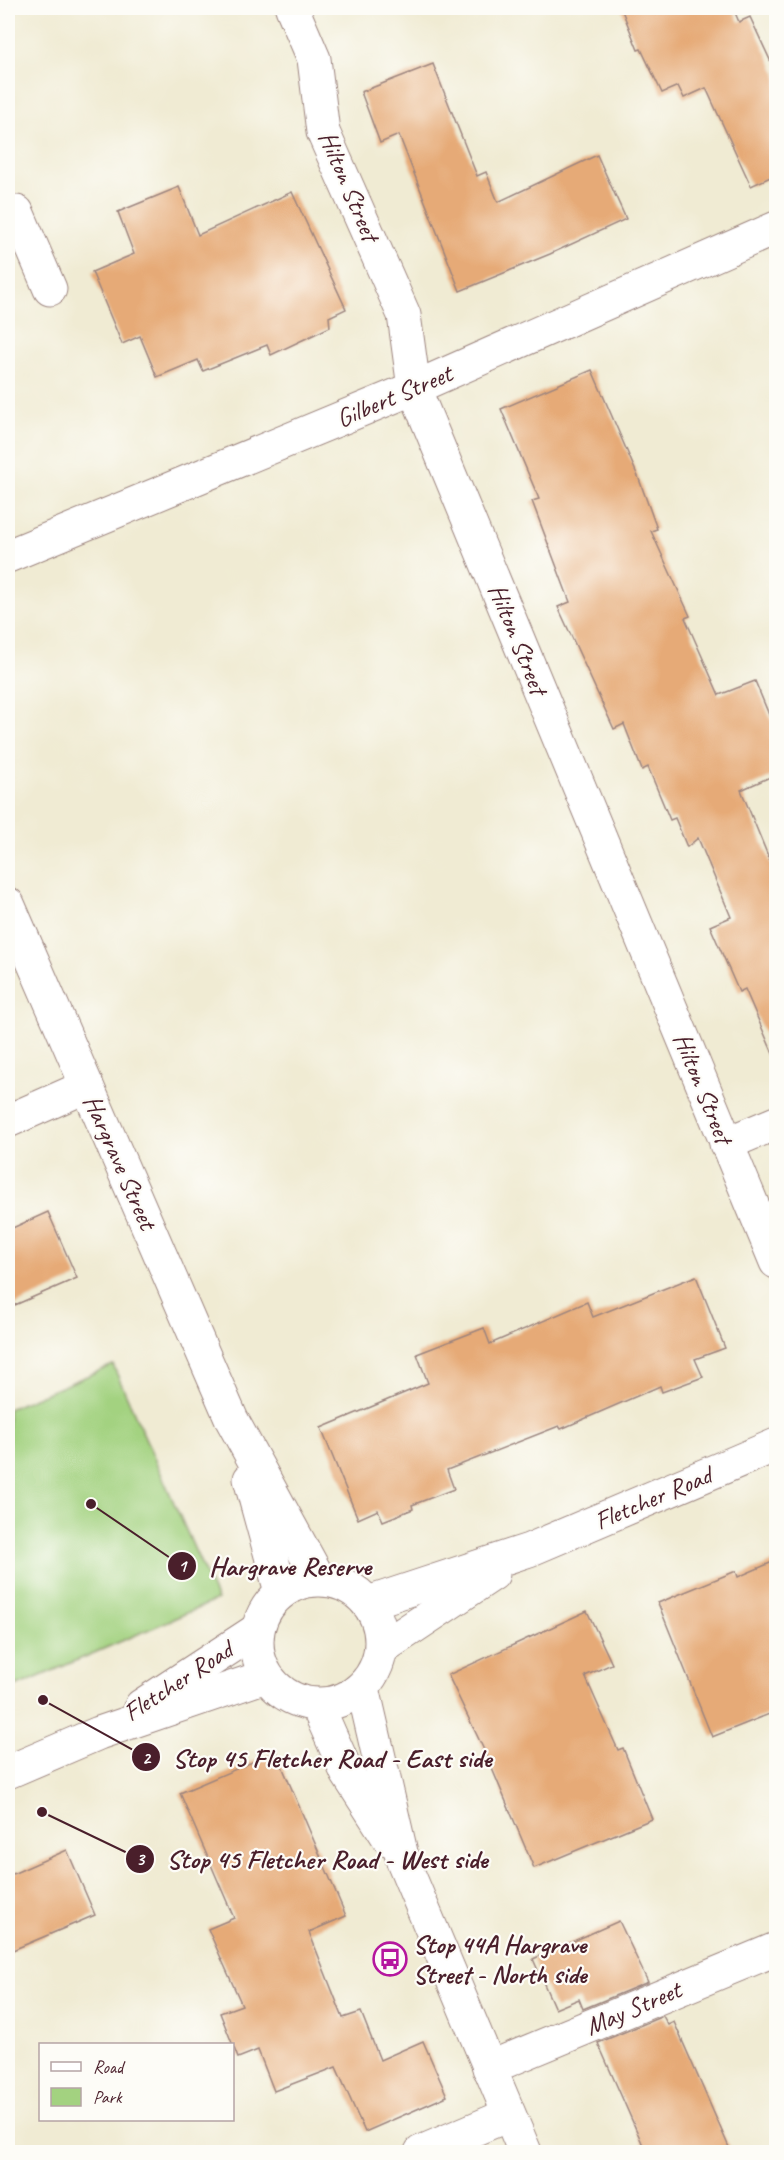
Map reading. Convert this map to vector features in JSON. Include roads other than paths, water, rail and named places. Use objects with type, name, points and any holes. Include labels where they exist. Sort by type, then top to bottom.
[{"type":"street","name":"Hilton Street","points":[[292,8],[314,59],[323,132],[404,315],[414,388],[726,1144],[777,1262]]},
{"type":"street","points":[[8,217],[18,212],[50,289]]},
{"type":"street","name":"Gilbert Street","points":[[8,556],[414,388],[777,228]]},
{"type":"street","name":"Hargrave Street","points":[[8,904],[232,1420],[319,1579]]},
{"type":"street","points":[[8,1121],[87,1086]]},
{"type":"street","points":[[726,1144],[777,1124]]},
{"type":"street","name":"Hargrave Street","points":[[232,1420],[281,1592]]},
{"type":"street","name":"Fletcher Road","points":[[368,1603],[529,1550],[777,1445]]},
{"type":"street","name":"Fletcher Road","points":[[382,1648],[529,1550]]},
{"type":"street","points":[[319,1579],[344,1584],[368,1603],[376,1616],[382,1637],[382,1648],[370,1680],[363,1688],[347,1699],[326,1705],[304,1704],[281,1692],[266,1676],[259,1659],[257,1630],[272,1601],[281,1592],[297,1583],[319,1579]]},
{"type":"street","name":"Fletcher Road","points":[[99,1733],[257,1630]]},
{"type":"street","name":"Fletcher Road","points":[[8,1772],[99,1733],[266,1676]]},
{"type":"street","points":[[363,1688],[403,1861],[525,2152]]},
{"type":"street","points":[[316,1705],[346,1773],[403,1861]]},
{"type":"street","name":"May Street","points":[[489,2068],[777,1949]]},
{"type":"street","points":[[421,2152],[508,2115]]},
{"type":"place","name":"Hargrave Reserve","points":[[91,1504]]},
{"type":"place","name":"Stop 45 Fletcher Road - East side","points":[[43,1700]]},
{"type":"place","name":"Stop 45 Fletcher Road - West side","points":[[42,1812]]},
{"type":"place","name":"Stop 44A Hargrave Street - North side","points":[[390,1959]]}]
